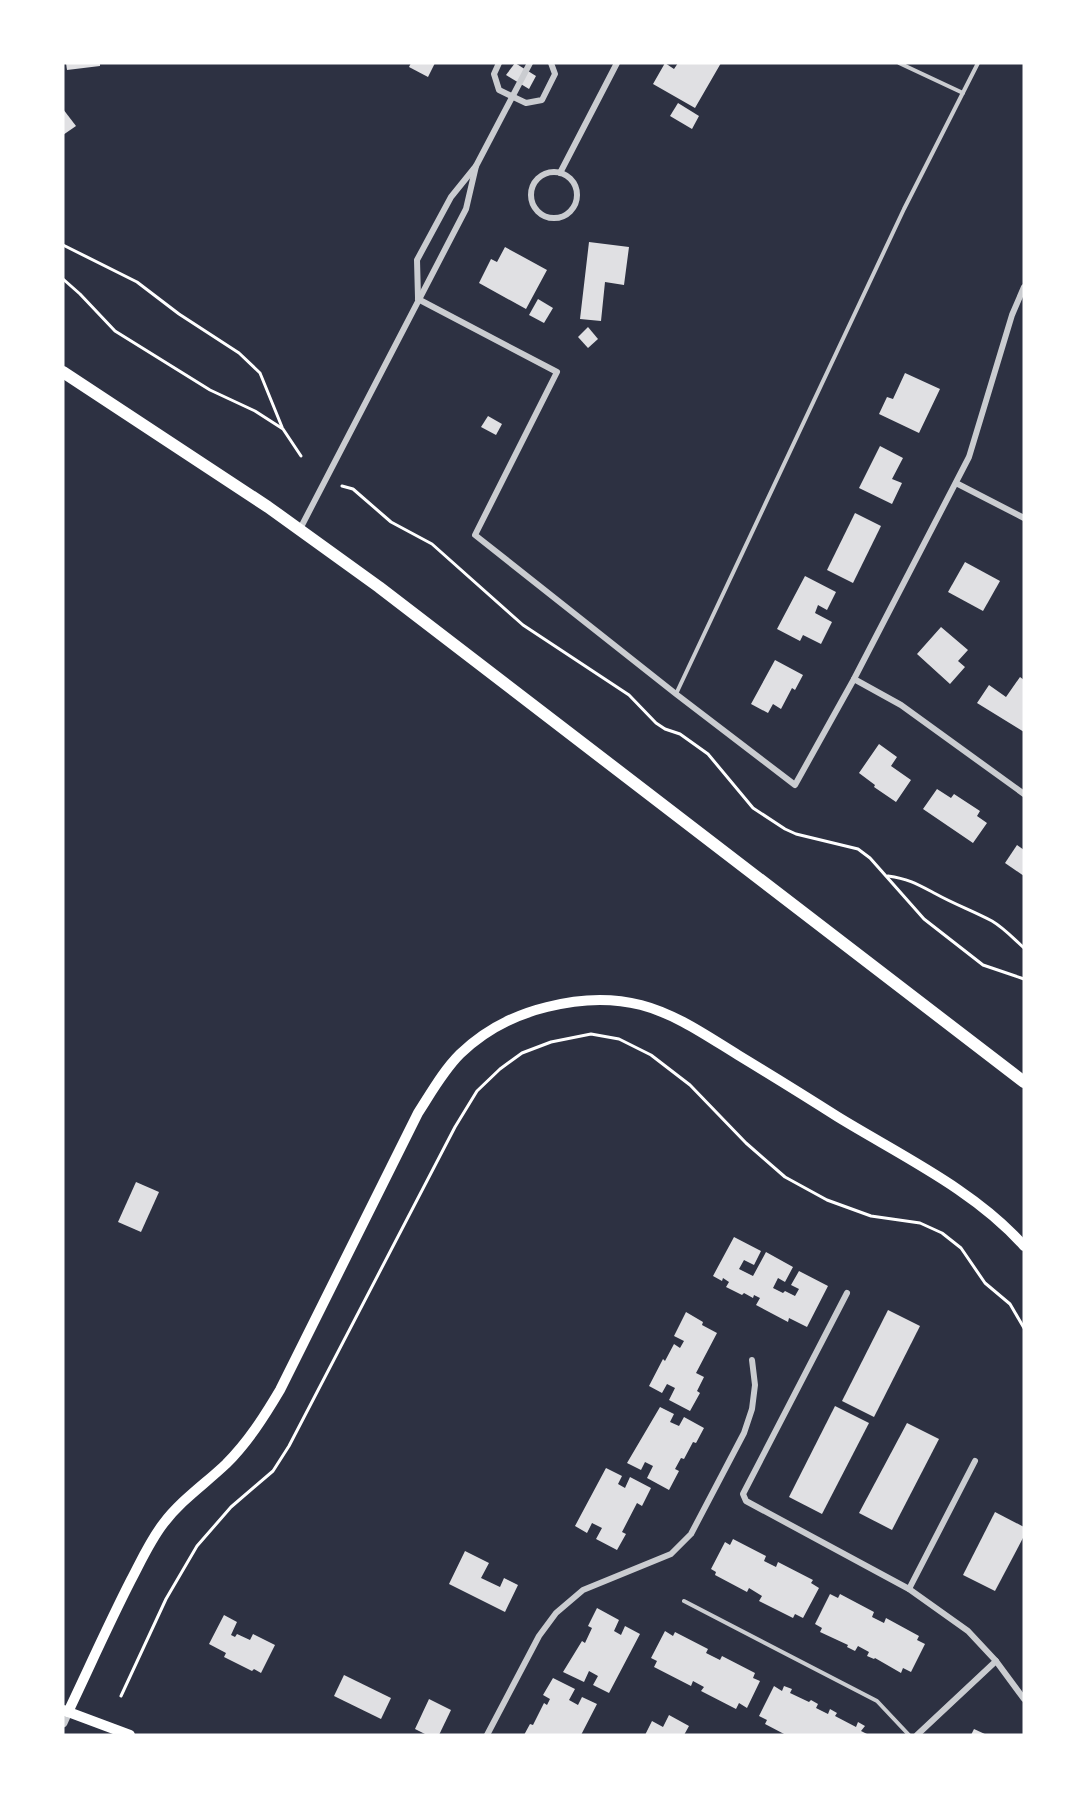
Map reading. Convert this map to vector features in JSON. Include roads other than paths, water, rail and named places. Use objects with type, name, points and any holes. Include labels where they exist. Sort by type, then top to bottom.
[{"type":"highway","points":[[63,372],[173,443],[379,587],[1024,1082]]},
{"type":"main road","points":[[130,1735],[65,1715],[123,1595],[163,1524],[183,1500],[225,1464],[265,1416],[418,1113],[444,1074],[459,1054],[486,1032],[512,1017],[564,1002],[594,999],[640,1005],[667,1014],[712,1038],[946,1182],[991,1213],[1024,1246]]},
{"type":"street","points":[[500,63],[494,74],[499,90],[526,103],[542,100],[555,74],[551,63]]},
{"type":"street","points":[[418,299],[417,260],[451,197],[476,166],[530,63]]},
{"type":"street","points":[[560,172],[617,63]]},
{"type":"street","points":[[300,530],[466,210],[476,166]]},
{"type":"street","points":[[551,172],[560,172],[574,183],[578,192],[577,201],[567,216],[558,219],[549,218],[534,208],[531,199],[532,190],[535,182],[542,176],[551,172]]},
{"type":"street","points":[[418,299],[557,372],[475,535],[795,785],[854,679],[969,457],[1012,315],[1024,287]]},
{"type":"street","points":[[956,483],[1024,518]]},
{"type":"street","points":[[854,679],[901,705],[1024,794]]},
{"type":"street","points":[[847,1293],[743,1494],[746,1501],[909,1589],[968,1631],[996,1660],[1024,1700]]},
{"type":"street","points":[[487,1735],[539,1636],[556,1613],[583,1590],[671,1554],[691,1534],[744,1433],[752,1409],[754,1385],[752,1360]]},
{"type":"street","points":[[909,1589],[975,1461]]},
{"type":"street","points":[[917,1735],[996,1660]]},
{"type":"lane","points":[[899,63],[963,93]]},
{"type":"lane","points":[[676,694],[904,209],[978,63]]},
{"type":"lane","points":[[684,1601],[878,1701],[909,1735]]}]
